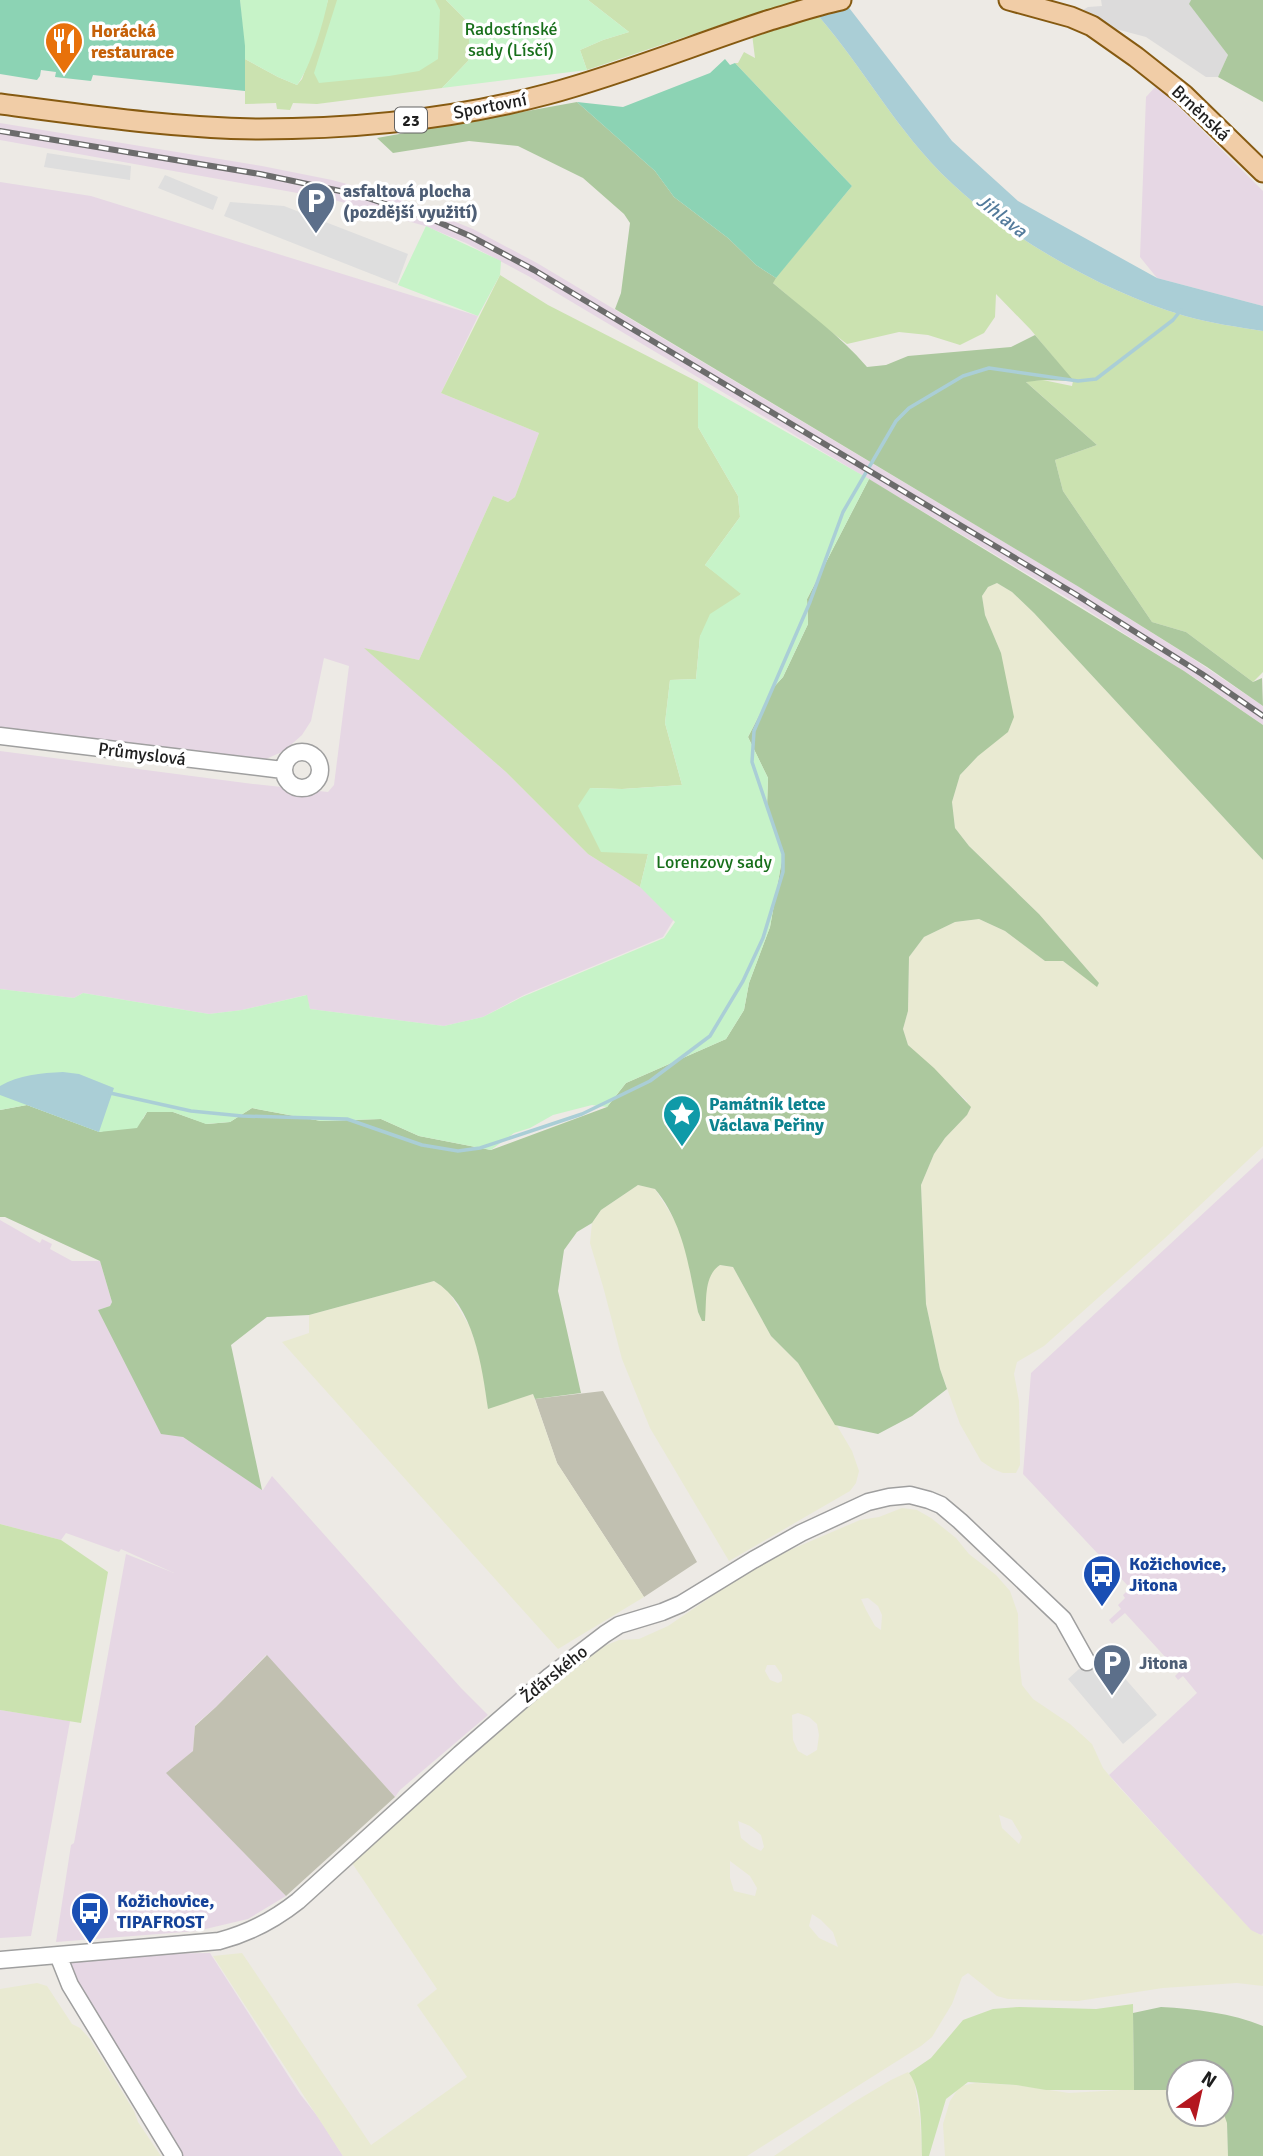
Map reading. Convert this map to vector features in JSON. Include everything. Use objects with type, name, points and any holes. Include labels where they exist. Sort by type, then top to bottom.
[{"type":"main road","name":"Sportovní","points":[[0,104],[79,115],[233,128],[342,127],[454,114],[574,87],[771,20],[841,0]]},
{"type":"main road","name":"Brněnská","points":[[1009,0],[1071,17],[1092,26],[1184,95],[1263,172]]},
{"type":"street","name":"Průmyslová","points":[[0,736],[283,770]]},
{"type":"street","name":"Žďárského","points":[[0,1960],[219,1941],[262,1926],[298,1901],[480,1737],[605,1634],[619,1625],[681,1604],[801,1533],[868,1502],[910,1495],[941,1505],[1063,1619],[1087,1662]]},
{"type":"street","points":[[58,1955],[70,1985],[174,2156]]},
{"type":"shaded area","points":[[1101,0],[1191,0],[1190,4],[1228,55],[1218,77],[1206,77],[1146,37],[1071,17],[1088,7],[1102,6]]},
{"type":"shaded area","points":[[1157,85],[1263,191],[1263,306],[1157,278],[1140,257],[1146,97]]},
{"type":"shaded area","points":[[0,123],[332,180],[391,196],[473,229],[537,263],[1079,587],[1263,706],[1263,725],[1198,680],[1071,600],[530,277],[466,243],[425,226],[331,199],[0,140]]},
{"type":"shaded area","points":[[47,153],[131,166],[130,180],[44,167]]},
{"type":"shaded area","points":[[165,175],[218,197],[213,210],[158,188]]},
{"type":"shaded area","points":[[0,182],[91,196],[478,316],[441,393],[539,433],[515,497],[508,502],[493,496],[419,660],[366,649],[506,772],[588,854],[642,888],[674,919],[663,937],[524,995],[483,1017],[444,1026],[310,1009],[306,995],[242,1010],[209,1014],[83,993],[74,998],[0,989],[0,751],[328,792],[334,785],[349,666],[324,658],[311,721],[302,735],[284,751],[259,762],[0,727]]},
{"type":"shaded area","name":"asfaltová plocha (pozdější využití)","points":[[230,202],[284,206],[408,254],[397,284],[224,216]]},
{"type":"shaded area","name":"Jitona","points":[[1263,1158],[1261,1935],[1251,1931],[1109,1775],[1197,1693],[1183,1676],[1178,1680],[1175,1676],[1179,1672],[1125,1613],[1112,1624],[1109,1620],[1121,1609],[1118,1605],[1130,1588],[1023,1474],[1031,1373]]},
{"type":"shaded area","points":[[0,1220],[40,1243],[42,1239],[52,1244],[50,1249],[72,1261],[100,1261],[112,1302],[110,1306],[98,1310],[183,1437],[263,1490],[272,1476],[488,1715],[395,1797],[266,1655],[195,1725],[193,1751],[167,1773],[286,1896],[248,1919],[197,1931],[56,1942],[71,1845],[74,1843],[126,1554],[174,1573],[121,1549],[119,1552],[66,1533],[61,1540],[0,1524]]},
{"type":"shaded area","points":[[603,1391],[697,1562],[644,1597],[557,1463],[535,1399]]},
{"type":"shaded area","name":"Jitona","points":[[1100,1650],[1157,1715],[1123,1744],[1068,1679]]},
{"type":"shaded area","points":[[267,1655],[395,1797],[286,1896],[166,1773],[193,1751],[195,1726]]},
{"type":"shaded area","points":[[0,1710],[70,1721],[31,1936],[0,1938]]},
{"type":"shaded area","points":[[210,1953],[343,2156],[174,2156],[58,1955]]},
{"type":"green space","points":[[0,0],[240,0],[245,46],[245,91],[93,75],[91,81],[55,77],[56,72],[41,70],[37,80],[0,74]]},
{"type":"green space","points":[[240,0],[328,0],[311,57],[297,85],[245,59]]},
{"type":"green space","points":[[328,0],[446,0],[470,24],[468,61],[442,88],[317,104],[293,103],[290,110],[277,109],[276,103],[245,104],[245,59],[297,85],[302,79]]},
{"type":"green space","points":[[337,0],[435,0],[440,10],[438,59],[419,71],[319,83],[314,73]]},
{"type":"green space","name":"Radostínské sady (Lísčí)","points":[[446,0],[588,0],[629,32],[580,50],[587,70],[442,88],[468,61],[470,24]]},
{"type":"green space","points":[[588,0],[804,0],[835,36],[921,151],[975,204],[1007,228],[1078,271],[1150,304],[1185,316],[1263,331],[1263,672],[1253,682],[1186,632],[1152,622],[1063,491],[1055,460],[1097,445],[1025,381],[1043,380],[1072,386],[1073,381],[1031,330],[996,294],[995,317],[984,333],[960,345],[928,335],[899,332],[847,344],[772,282],[852,186],[735,63],[738,63],[744,52],[755,58],[747,16],[587,70],[580,50],[629,32]]},
{"type":"green space","points":[[1191,0],[1263,0],[1263,102],[1218,77],[1228,55],[1189,4]]},
{"type":"green space","points":[[725,59],[730,65],[735,63],[852,186],[776,278],[756,265],[728,238],[674,197],[655,171],[577,102],[623,107],[710,73]]},
{"type":"green space","points":[[577,102],[655,171],[674,197],[728,238],[756,265],[776,278],[773,283],[834,333],[867,367],[886,365],[908,356],[1011,347],[1035,335],[1074,381],[1026,382],[1097,445],[1055,460],[1063,491],[1152,622],[1186,632],[1253,682],[1262,678],[1263,706],[1207,667],[1079,587],[615,309],[621,293],[630,223],[624,214],[583,178],[518,146],[469,141],[393,153],[377,138]]},
{"type":"green space","points":[[426,226],[501,261],[500,275],[478,316],[398,285]]},
{"type":"green space","points":[[500,275],[548,305],[698,382],[698,427],[738,496],[740,517],[705,565],[742,593],[700,636],[696,679],[670,680],[665,723],[682,785],[590,788],[648,854],[640,887],[588,854],[506,772],[364,648],[419,660],[493,496],[508,502],[515,497],[539,433],[441,393]]},
{"type":"green space","name":"Lorenzovy sady","points":[[698,382],[869,479],[807,599],[808,624],[783,677],[773,688],[748,737],[768,778],[767,806],[783,854],[770,927],[749,983],[744,1010],[726,1039],[626,1083],[607,1107],[592,1105],[553,1115],[530,1128],[514,1133],[491,1150],[419,1136],[381,1119],[321,1121],[252,1108],[230,1122],[206,1124],[173,1112],[147,1112],[137,1128],[99,1132],[27,1105],[0,1110],[0,989],[74,998],[83,993],[209,1014],[242,1010],[307,995],[310,1009],[444,1026],[483,1017],[522,997],[664,938],[675,922],[640,887],[648,854],[601,852],[578,806],[590,788],[682,785],[665,723],[670,680],[696,679],[700,636],[710,614],[741,594],[705,565],[740,517],[738,496],[698,427]]},
{"type":"green space","points":[[869,479],[1184,671],[1263,725],[1263,860],[1012,592],[997,583],[988,587],[982,596],[985,615],[1001,653],[1014,717],[1008,732],[978,756],[960,775],[952,802],[955,828],[969,846],[1039,914],[1099,983],[1097,987],[1063,961],[1045,961],[1005,931],[979,919],[955,922],[924,937],[909,957],[908,1011],[903,1029],[908,1045],[971,1107],[934,1154],[921,1185],[926,1304],[947,1389],[912,1416],[878,1434],[835,1425],[798,1363],[771,1336],[733,1267],[720,1265],[711,1276],[707,1290],[705,1321],[702,1321],[684,1247],[673,1217],[655,1189],[638,1185],[601,1210],[592,1223],[577,1232],[564,1250],[558,1291],[581,1393],[535,1399],[533,1394],[488,1409],[479,1356],[467,1321],[448,1291],[434,1281],[309,1315],[267,1317],[231,1345],[262,1490],[183,1437],[161,1434],[98,1310],[110,1306],[112,1302],[100,1261],[0,1217],[0,1110],[27,1105],[100,1132],[143,1119],[147,1112],[173,1112],[207,1124],[230,1122],[252,1108],[321,1121],[381,1119],[419,1136],[491,1150],[607,1107],[626,1083],[726,1039],[744,1010],[749,983],[770,927],[783,854],[767,806],[768,778],[748,737],[773,688],[783,677],[808,624],[807,599]]},
{"type":"green space","points":[[997,583],[1012,592],[1034,613],[1263,860],[1263,1146],[1044,1346],[1017,1362],[1014,1374],[1019,1401],[1020,1465],[1016,1473],[1003,1473],[981,1461],[960,1424],[940,1369],[926,1304],[921,1185],[934,1154],[967,1115],[967,1101],[908,1045],[903,1029],[908,1011],[909,957],[924,937],[955,922],[979,919],[1005,931],[1045,961],[1063,961],[1097,986],[1099,983],[1039,914],[969,846],[955,828],[952,802],[960,775],[978,756],[1001,653],[985,615],[982,596],[988,587]]},
{"type":"green space","points":[[638,1185],[655,1189],[674,1219],[685,1245],[702,1321],[711,1270],[720,1265],[733,1267],[771,1336],[798,1363],[816,1390],[852,1451],[859,1471],[856,1483],[850,1491],[729,1561],[650,1428],[622,1359],[590,1243],[592,1223],[601,1210]]},
{"type":"green space","points":[[434,1281],[447,1289],[470,1327],[481,1360],[488,1408],[533,1394],[557,1463],[644,1597],[558,1649],[282,1342],[309,1333],[309,1315]]},
{"type":"green space","points":[[902,1508],[917,1510],[956,1538],[969,1554],[996,1575],[1010,1591],[1018,1614],[1022,1685],[1033,1699],[1070,1724],[1092,1744],[1103,1768],[1118,1786],[1251,1930],[1263,1936],[1263,1986],[1237,1983],[1163,1988],[1078,2001],[1008,1999],[997,1996],[968,1973],[962,1977],[952,2004],[932,2037],[747,2156],[343,2156],[213,1956],[242,1953],[371,2145],[467,2077],[417,2005],[437,1989],[352,1863],[511,1721],[602,1647],[619,1640],[639,1639],[668,1626],[743,1575],[790,1550],[860,1520],[879,1517]],"holes":[[[868,1598],[878,1606],[882,1615],[881,1630],[875,1626],[861,1599]],[[767,1665],[775,1665],[782,1675],[782,1681],[778,1683],[770,1680],[765,1671]],[[798,1713],[817,1724],[817,1750],[807,1756],[798,1751],[793,1740],[792,1715]],[[999,1815],[1012,1820],[1022,1837],[1019,1844],[1002,1828]],[[738,1821],[761,1835],[764,1847],[761,1851],[741,1838]],[[730,1861],[750,1876],[757,1888],[755,1896],[734,1891],[730,1878]],[[812,1914],[833,1932],[838,1947],[819,1938],[809,1926]]]},
{"type":"green space","points":[[0,1524],[61,1540],[108,1572],[81,1723],[0,1710]]},
{"type":"green space","points":[[37,1983],[47,1986],[72,2024],[90,2039],[161,2156],[0,2156],[0,1989]]},
{"type":"green space","points":[[1133,2004],[1134,2090],[1046,2090],[968,2082],[946,2099],[929,2156],[922,2156],[919,2101],[909,2073],[931,2058],[963,2020],[993,2009],[1096,2009]]},
{"type":"green space","points":[[1161,2007],[1187,2009],[1213,2012],[1263,2026],[1263,2156],[1228,2156],[1227,2128],[1235,2128],[1235,2058],[1165,2058],[1165,2090],[1134,2090],[1133,2013]]},
{"type":"green space","points":[[908,2072],[914,2080],[922,2156],[774,2156],[854,2102]]},
{"type":"green space","points":[[976,2083],[1016,2085],[1069,2093],[1165,2090],[1165,2128],[1227,2128],[1228,2156],[945,2156],[943,2124],[950,2101],[960,2086]]},
{"type":"water","name":"Jihlava","points":[[804,0],[843,0],[952,141],[1018,201],[1157,278],[1263,306],[1263,331],[1185,316],[1150,304],[1078,271],[1007,228],[975,204],[921,151],[835,36]]},
{"type":"water","points":[[63,1072],[79,1074],[114,1088],[99,1132],[0,1095],[0,1086],[15,1079]]},
{"type":"waterway","points":[[110,1093],[191,1111],[242,1116],[347,1119],[422,1145],[458,1151],[480,1148],[582,1114],[650,1081],[710,1036],[743,981],[763,938],[783,872],[783,854],[752,762],[754,731],[810,602],[843,512],[896,421],[909,408],[963,376],[989,368],[1078,381],[1096,379],[1173,320],[1181,310]]},
{"type":"railway","points":[[0,131],[260,174],[359,195],[436,221],[470,236],[534,270],[1075,594],[1263,716]]},
{"type":"place","name":"Horácká restaurace","points":[[64,75]]},
{"type":"place","name":"asfaltová plocha (pozdější využití)","points":[[316,235]]},
{"type":"place","name":"Památník letce Václava Peřiny","points":[[682,1148]]},
{"type":"place","name":"Kožichovice, Jitona","points":[[1102,1608]]},
{"type":"place","name":"Jitona","points":[[1112,1697]]},
{"type":"place","name":"Kožichovice, TIPAFROST","points":[[90,1945]]}]
